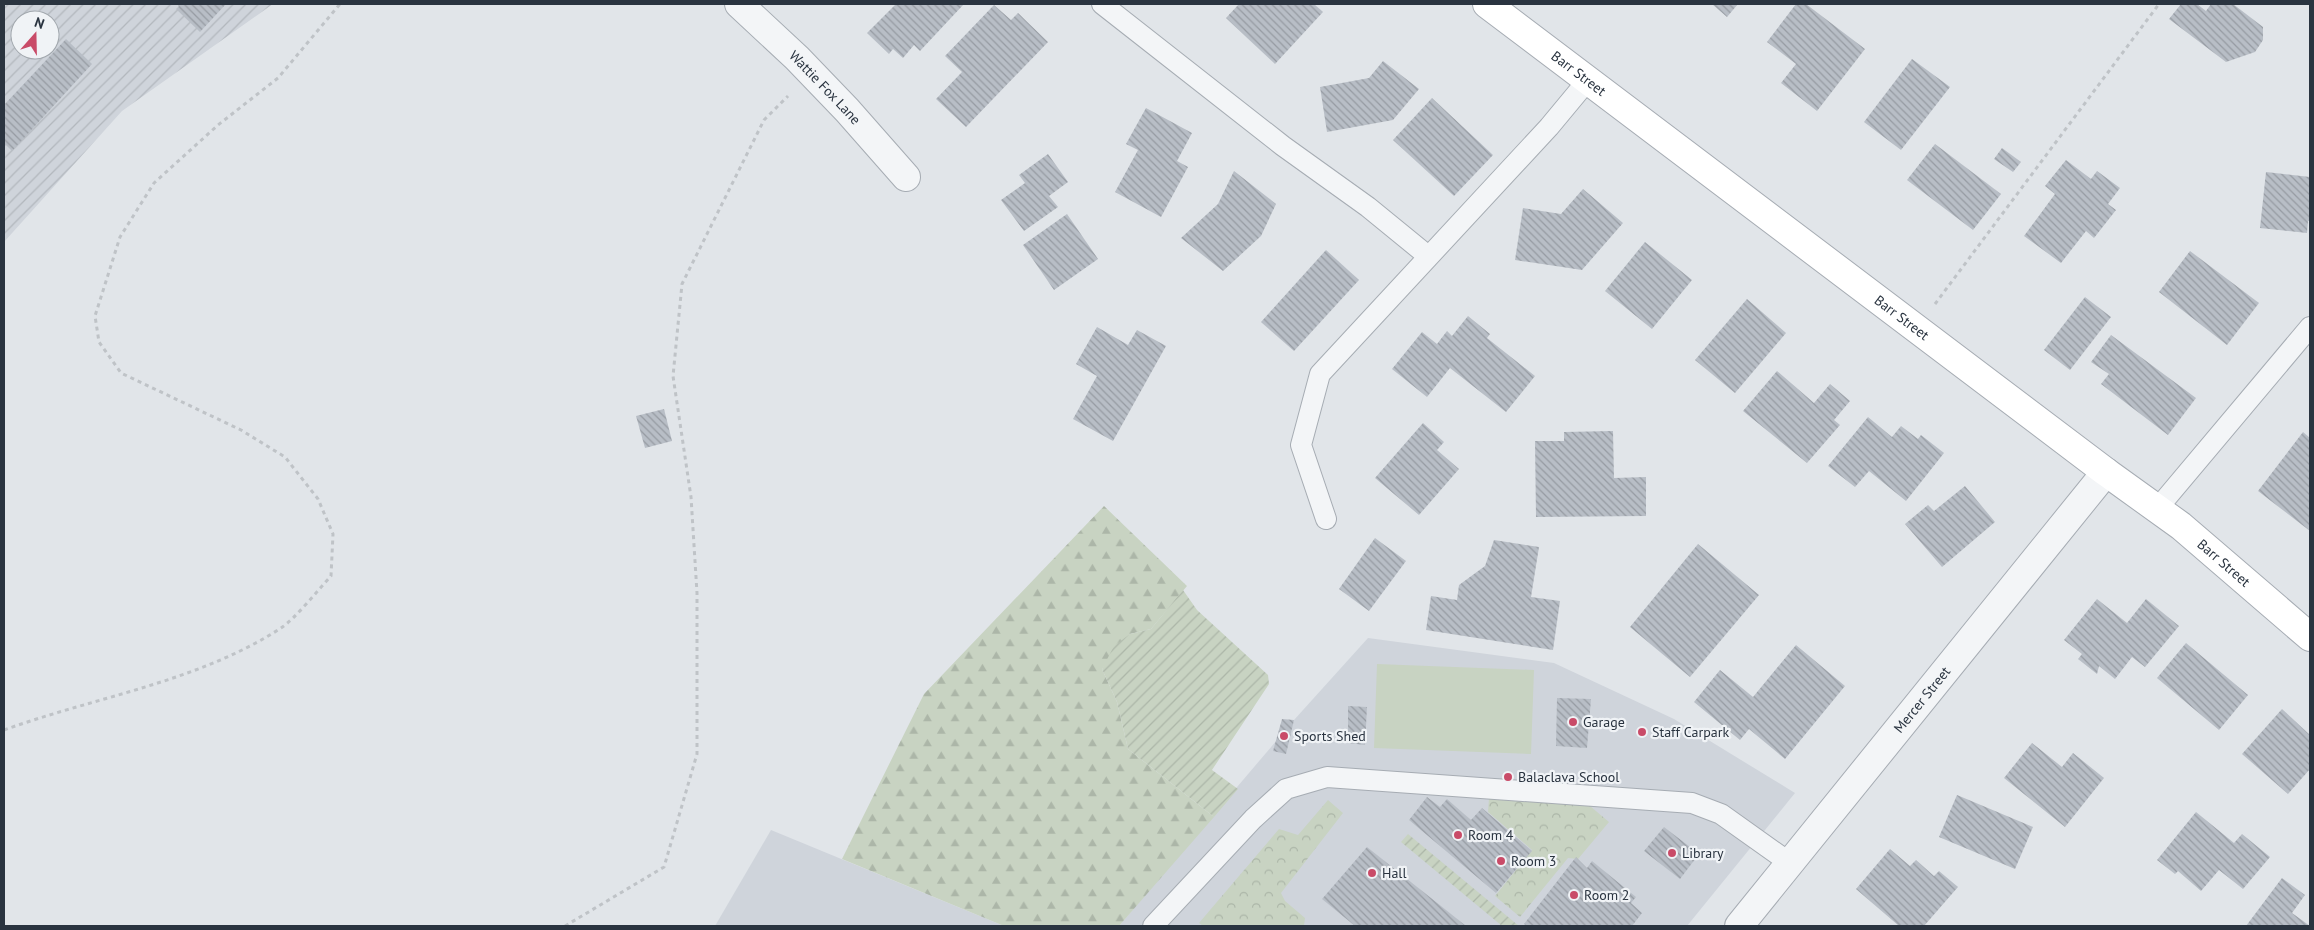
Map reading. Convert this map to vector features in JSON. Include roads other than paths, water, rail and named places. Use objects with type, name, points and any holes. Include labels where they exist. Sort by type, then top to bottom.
[{"type":"street","name":"Wattie Fox Lane","points":[[739,4],[812,72],[906,176]]},
{"type":"street","name":"Barr Street","points":[[1487,4],[2106,472],[2181,526],[2310,637]]},
{"type":"street","name":"Mercer Street","points":[[1739,926],[2106,472]]},
{"type":"lane","points":[[1102,4],[1283,146],[1368,207],[1428,256]]},
{"type":"lane","points":[[1326,519],[1301,445],[1320,374],[1549,127],[1588,80]]},
{"type":"lane","points":[[2157,509],[2310,327]]},
{"type":"lane","points":[[1153,926],[1253,819],[1286,789],[1328,777],[1692,803],[1721,814],[1790,863]]},
{"type":"place","name":"Garage","points":[[1573,722]]},
{"type":"place","name":"Staff Carpark","points":[[1642,732]]},
{"type":"place","name":"Sports Shed","points":[[1284,736]]},
{"type":"place","name":"Balaclava School","points":[[1508,777]]},
{"type":"place","name":"Room 4","points":[[1458,835]]},
{"type":"place","name":"Library","points":[[1672,853]]},
{"type":"place","name":"Room 3","points":[[1501,861]]},
{"type":"place","name":"Hall","points":[[1372,873]]},
{"type":"place","name":"Room 2","points":[[1574,895]]}]
